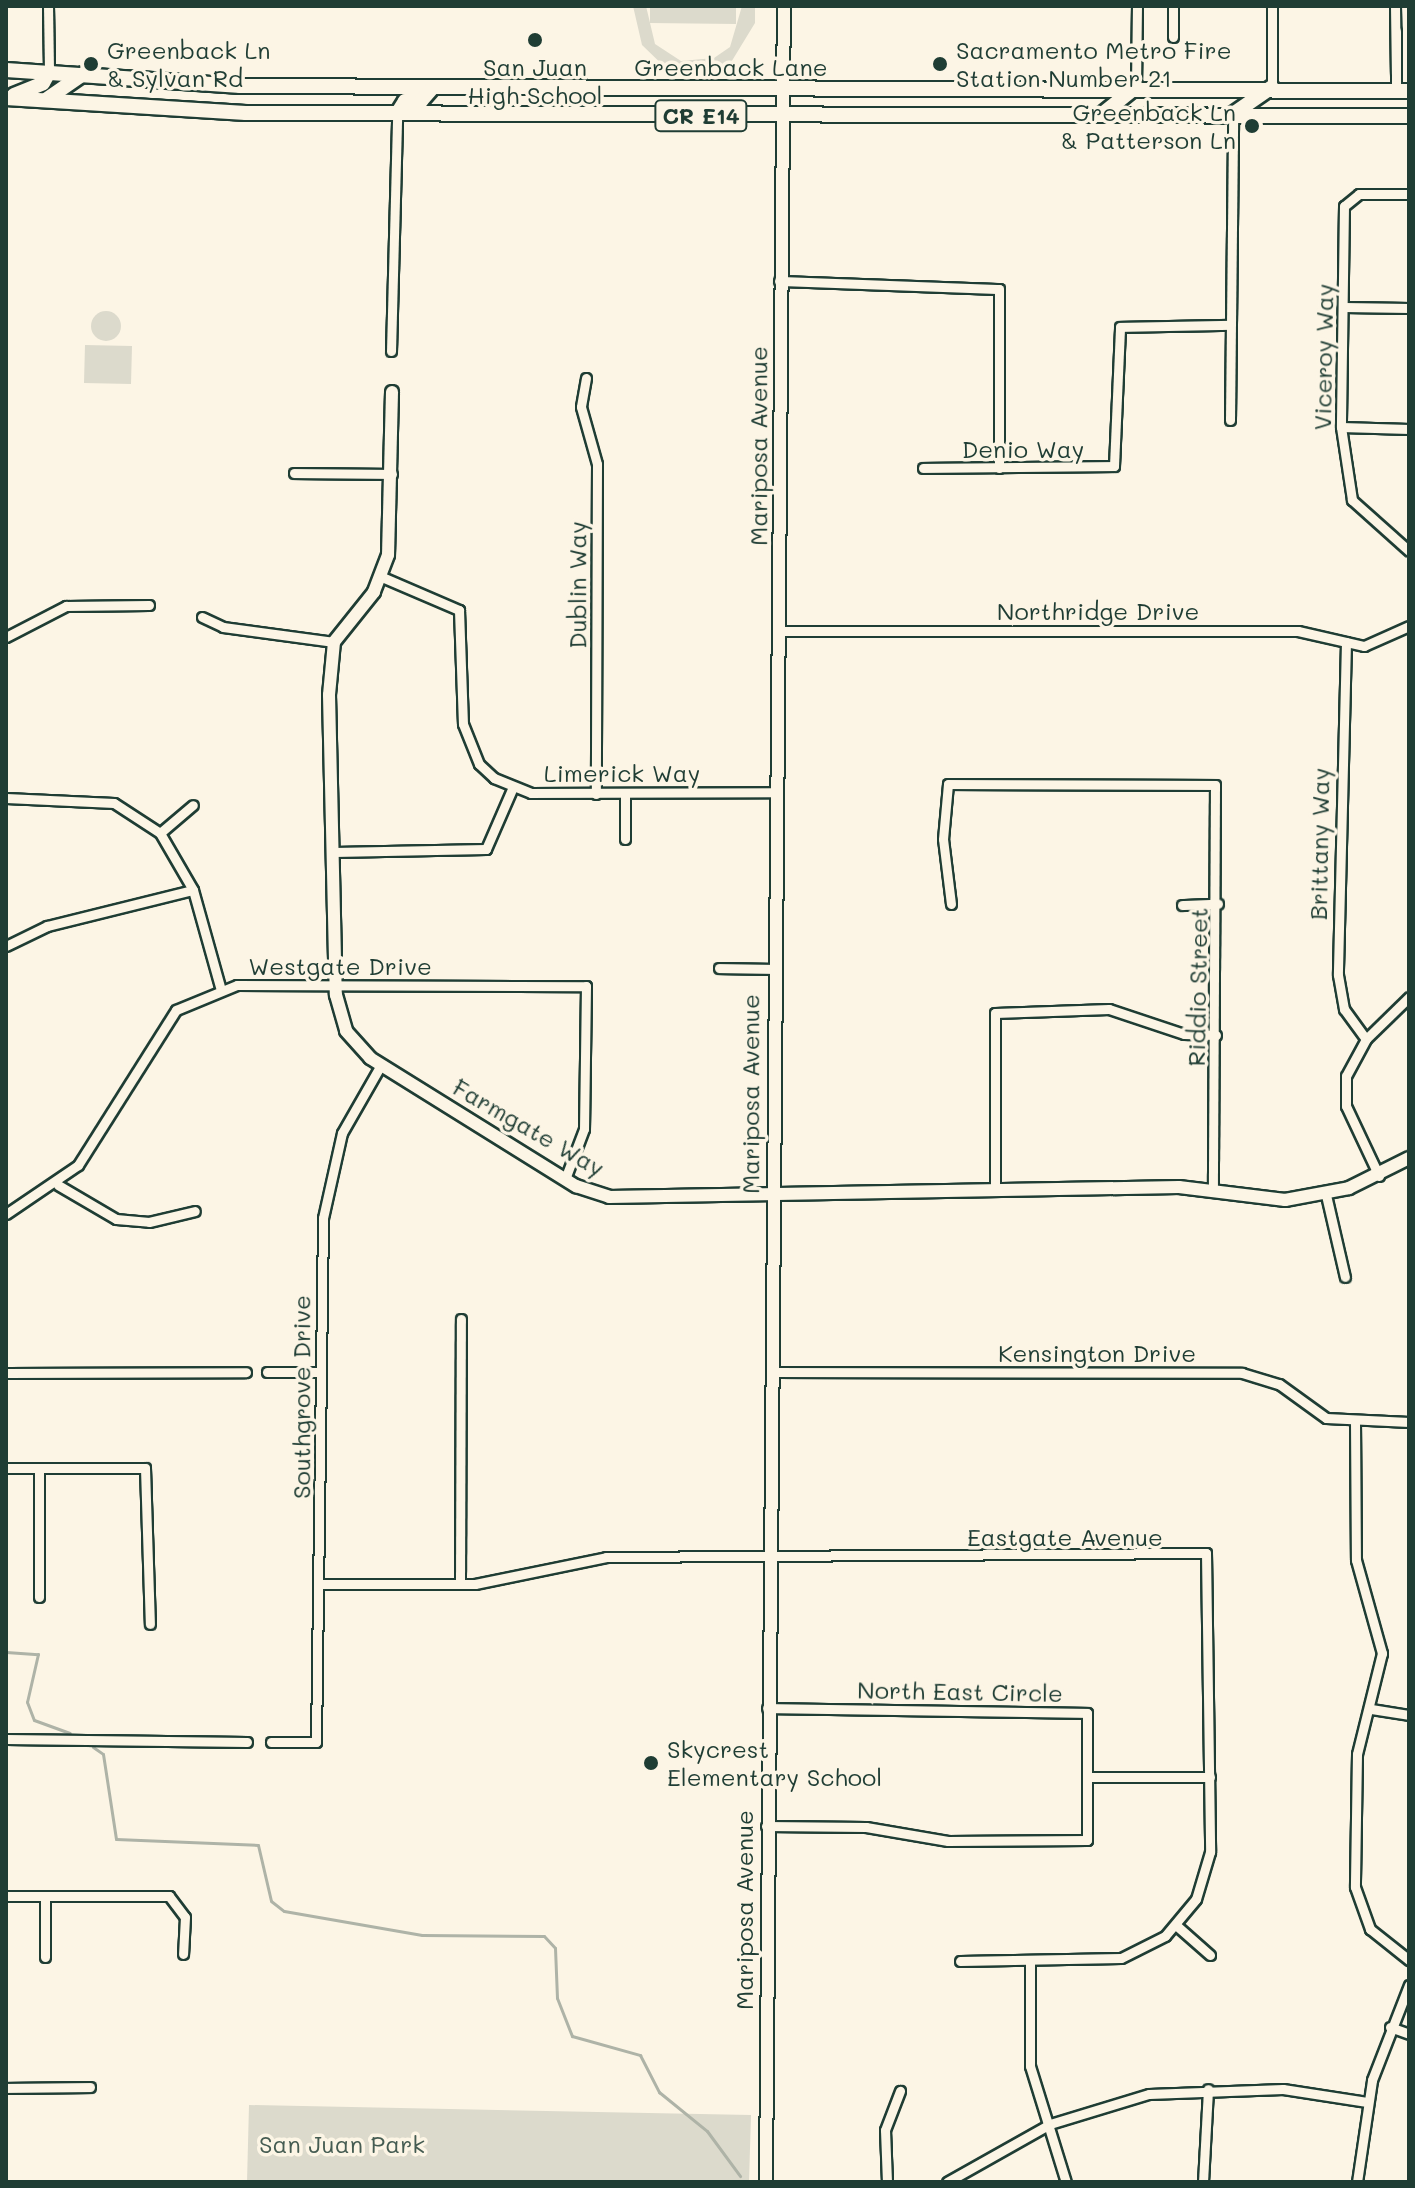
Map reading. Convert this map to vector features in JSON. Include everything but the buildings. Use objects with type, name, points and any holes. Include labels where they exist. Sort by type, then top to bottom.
[{"type":"main road","name":"Greenback Lane","points":[[6,70],[433,87],[960,91],[1272,87],[1402,90]]},
{"type":"main road","points":[[6,98],[43,83],[49,72]]},
{"type":"main road","points":[[47,99],[83,74]]},
{"type":"main road","points":[[397,114],[405,101],[421,101],[433,87]]},
{"type":"main road","points":[[1101,115],[1136,87]]},
{"type":"main road","points":[[1233,114],[1272,87]]},
{"type":"main road","points":[[959,118],[960,91]]},
{"type":"main road","name":"Greenback Lane","points":[[6,98],[246,113],[959,118],[1233,114],[1409,116]]},
{"type":"street","points":[[48,6],[49,72]]},
{"type":"street","name":"Mariposa Avenue","points":[[766,2182],[774,792],[780,631],[779,281],[784,6]]},
{"type":"street","points":[[1136,87],[1137,6]]},
{"type":"street","points":[[1173,6],[1173,37]]},
{"type":"street","points":[[1272,6],[1272,87]]},
{"type":"street","points":[[1395,6],[1396,74],[1402,90]]},
{"type":"street","points":[[391,351],[397,114]]},
{"type":"street","points":[[1230,420],[1233,114]]},
{"type":"street","name":"Viceroy Way","points":[[1409,194],[1359,194],[1344,206],[1341,427],[1352,500],[1409,551]]},
{"type":"street","points":[[779,281],[999,289],[999,468]]},
{"type":"street","points":[[1344,307],[1409,308]]},
{"type":"street","name":"Denio Way","points":[[923,468],[1114,466],[1120,327],[1229,325]]},
{"type":"street","name":"Dublin Way","points":[[586,378],[581,407],[597,464],[596,794]]},
{"type":"street","points":[[202,617],[223,627],[334,642],[382,577],[392,474],[392,392]]},
{"type":"street","points":[[1341,427],[1409,429]]},
{"type":"street","points":[[294,473],[392,474]]},
{"type":"street","name":"Limerick Way","points":[[382,577],[459,610],[468,742],[479,764],[513,787],[596,794],[774,792]]},
{"type":"street","points":[[6,637],[66,606],[149,605]]},
{"type":"street","name":"Northridge Drive","points":[[780,631],[1298,631],[1346,642],[1378,644],[1409,626]]},
{"type":"street","name":"Farmgate Way","points":[[334,642],[335,986],[346,1031],[381,1065],[565,1179],[619,1198],[771,1198],[995,1187],[1213,1190],[1266,1199],[1326,1195],[1379,1176],[1409,1158]]},
{"type":"street","name":"Brittany Way","points":[[1346,642],[1338,975],[1344,1009],[1366,1039]]},
{"type":"street","name":"Riddio Street","points":[[951,904],[943,839],[948,784],[1215,785],[1218,904],[1213,1190]]},
{"type":"street","points":[[334,852],[486,849],[513,787]]},
{"type":"street","points":[[625,794],[625,839]]},
{"type":"street","points":[[6,798],[114,803],[160,833],[193,890],[220,987]]},
{"type":"street","points":[[160,833],[193,805]]},
{"type":"street","points":[[6,946],[47,926],[193,890]]},
{"type":"street","points":[[1182,905],[1218,904]]},
{"type":"street","points":[[719,968],[773,969]]},
{"type":"street","name":"Westgate Drive","points":[[6,1214],[58,1185],[91,1149],[166,1021],[220,987],[586,986],[584,1129],[565,1179]]},
{"type":"street","points":[[1379,1176],[1345,1089],[1366,1039],[1409,997]]},
{"type":"street","points":[[995,1187],[995,1013],[1109,1009],[1184,1034],[1216,1035]]},
{"type":"street","name":"Southgrove Drive","points":[[271,1742],[316,1742],[327,1189],[348,1119],[381,1065]]},
{"type":"street","points":[[58,1185],[116,1219],[149,1222],[195,1211]]},
{"type":"street","points":[[1326,1195],[1345,1277]]},
{"type":"street","points":[[460,1584],[461,1319]]},
{"type":"street","points":[[6,1373],[246,1372]]},
{"type":"street","points":[[267,1372],[321,1372]]},
{"type":"street","name":"Kensington Drive","points":[[771,1372],[1242,1373],[1279,1384],[1326,1418],[1355,1422],[1409,1422]]},
{"type":"street","points":[[1355,1422],[1356,1560],[1382,1653],[1371,1709],[1357,1754],[1355,1887],[1370,1929],[1409,1960]]},
{"type":"street","points":[[6,1468],[145,1468],[150,1624]]},
{"type":"street","points":[[39,1468],[39,1597]]},
{"type":"street","name":"Eastgate Avenue","points":[[319,1584],[460,1584],[581,1558],[1206,1553],[1210,1777],[1208,1869],[1177,1926]]},
{"type":"street","name":"North East Circle","points":[[766,1826],[876,1828],[948,1841],[1087,1840],[1087,1713],[767,1708]]},
{"type":"street","points":[[1371,1709],[1409,1715]]},
{"type":"street","points":[[6,1739],[247,1742]]},
{"type":"street","points":[[1087,1777],[1210,1777]]},
{"type":"street","points":[[6,1896],[169,1896],[185,1917],[183,1954]]},
{"type":"street","points":[[45,1896],[45,1957]]},
{"type":"street","points":[[960,1961],[1121,1958],[1177,1926],[1210,1955]]},
{"type":"street","points":[[1030,1961],[1030,2066],[1066,2182]]},
{"type":"street","points":[[1357,2182],[1367,2102],[1390,2027],[1409,1985]]},
{"type":"street","points":[[1390,2027],[1409,2034]]},
{"type":"street","points":[[6,2088],[90,2087]]},
{"type":"street","points":[[1203,2182],[1208,2089]]},
{"type":"street","points":[[947,2182],[1050,2124],[1134,2098],[1208,2089],[1283,2089],[1367,2102]]},
{"type":"street","points":[[887,2182],[885,2130],[900,2091]]},
{"type":"green space","points":[[633,6],[646,6],[655,44],[681,61],[714,58],[730,47],[742,6],[755,6],[755,23],[730,64],[671,73],[642,45]]},
{"type":"green space","points":[[650,6],[736,6],[736,24],[650,23]]},
{"type":"green space","points":[[106,311],[117,315],[121,326],[117,337],[106,341],[95,337],[91,326],[95,315]]},
{"type":"green space","points":[[85,345],[132,346],[131,384],[84,383]]},
{"type":"green space","name":"San Juan Park","points":[[249,2105],[751,2115],[749,2182],[247,2182]]},
{"type":"waterway","points":[[6,1652],[38,1654],[27,1702],[34,1720],[70,1733]]},
{"type":"waterway","points":[[93,1747],[103,1754],[116,1839],[258,1845],[271,1901],[284,1911],[422,1935],[544,1936],[555,1948],[557,1998],[572,2036],[640,2055],[659,2092],[707,2131],[740,2176]]},
{"type":"place","name":"San Juan High School","points":[[535,40]]},
{"type":"place","name":"Greenback Ln & Sylvan Rd","points":[[91,64]]},
{"type":"place","name":"Sacramento Metro Fire Station Number 21","points":[[940,64]]},
{"type":"place","name":"Greenback Ln & Patterson Ln","points":[[1252,126]]},
{"type":"place","name":"Skycrest Elementary School","points":[[651,1763]]}]
